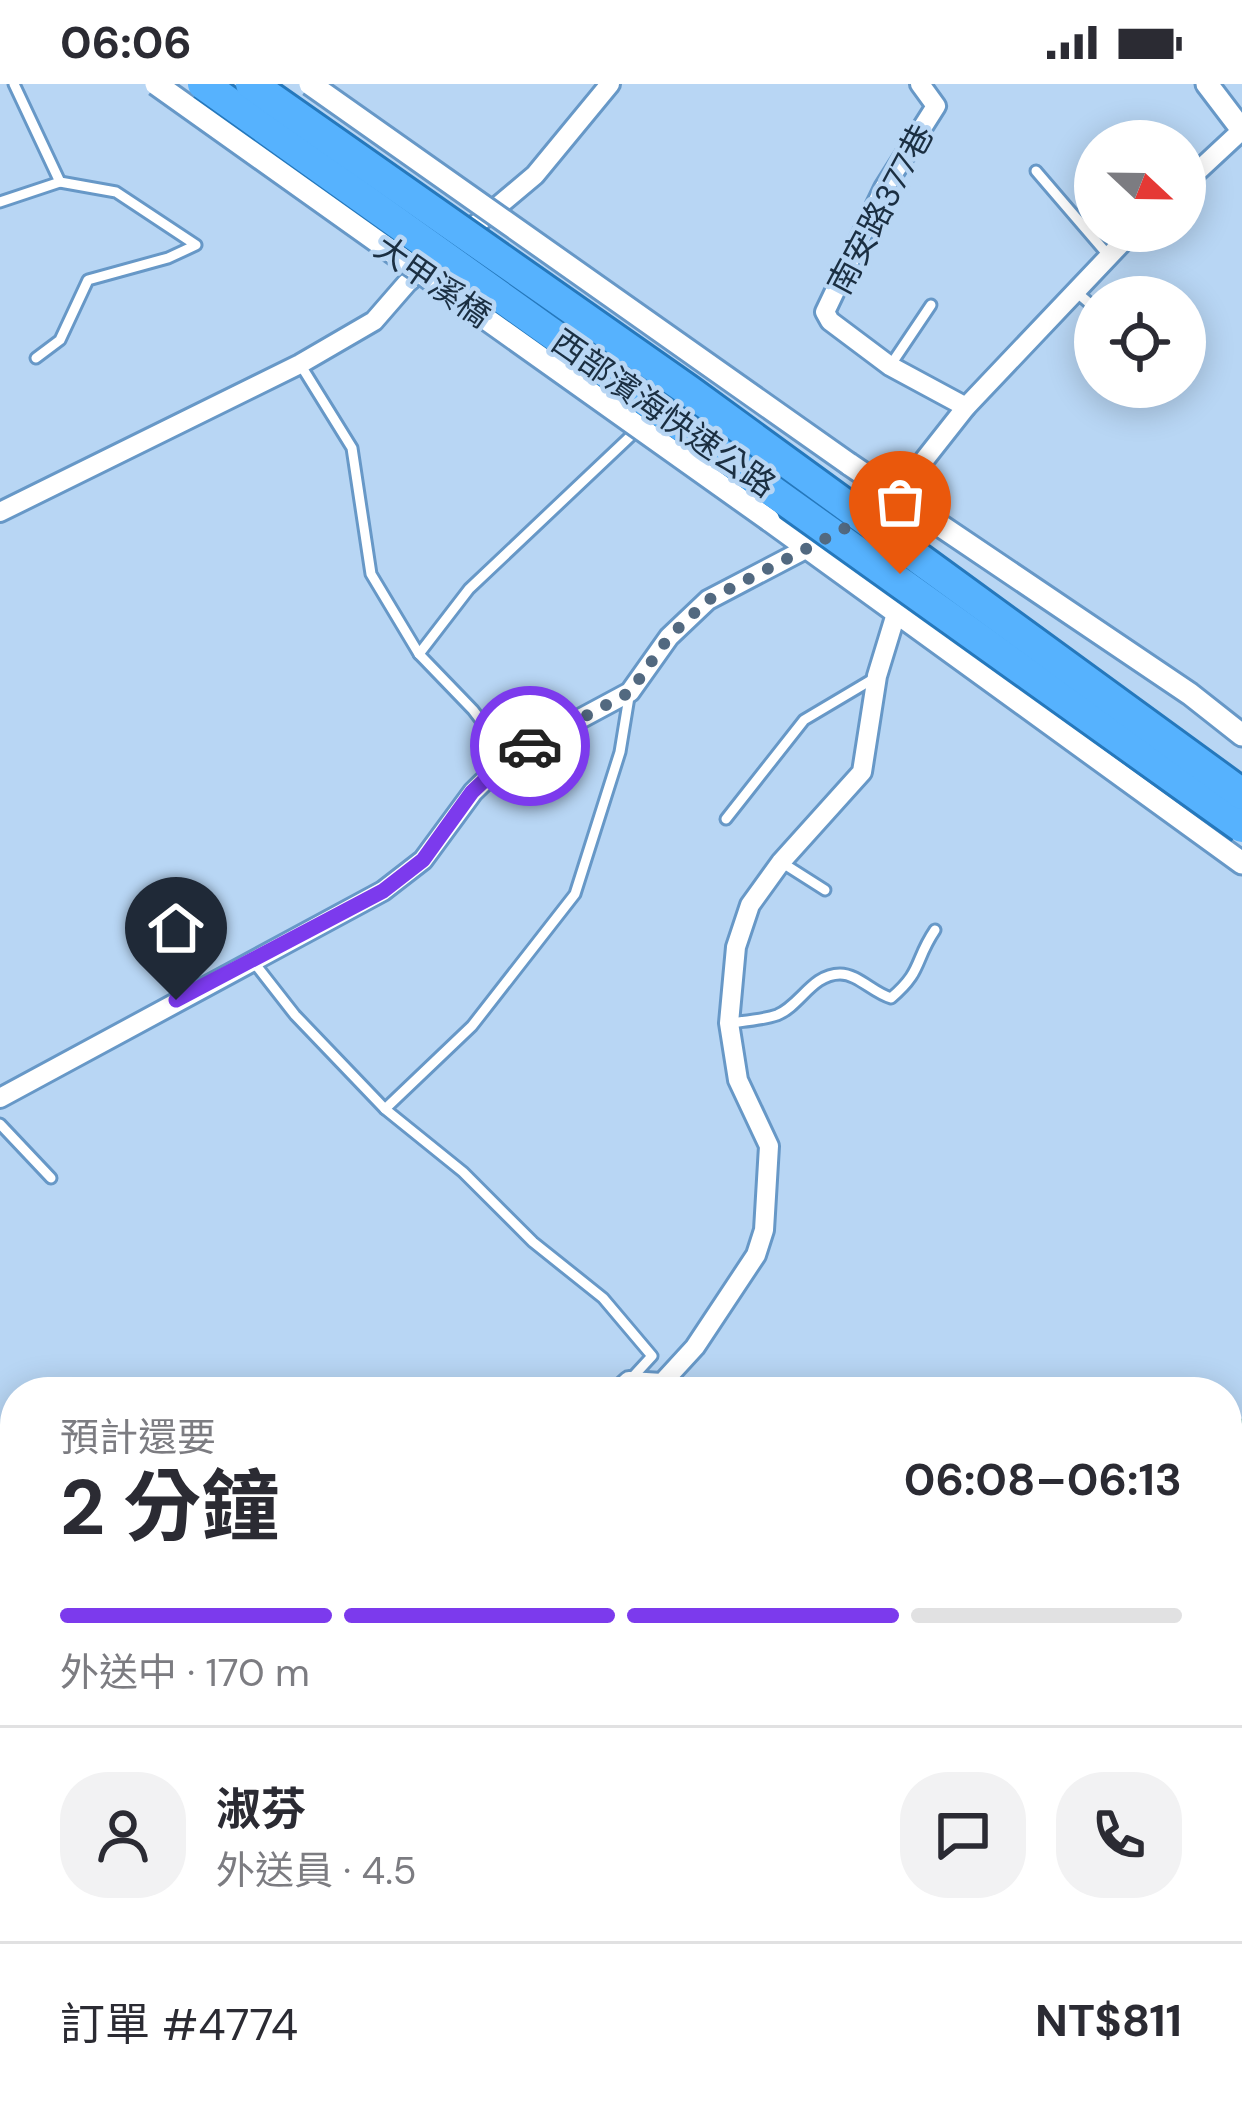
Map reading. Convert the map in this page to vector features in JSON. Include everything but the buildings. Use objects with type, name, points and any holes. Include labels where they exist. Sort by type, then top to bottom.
[{"type":"highway","name":"西部濱海快速公路","points":[[202,84],[1242,827]]},
{"type":"highway","name":"西部濱海快速公路","points":[[251,84],[689,392],[1242,794]]},
{"type":"street","name":"大甲溪橋","points":[[156,84],[899,612],[1242,863]]},
{"type":"street","points":[[310,84],[849,464],[1190,694],[1242,735]]},
{"type":"street","points":[[0,512],[300,364],[374,321],[407,283],[535,175],[610,84]]},
{"type":"street","name":"南安路377巷","points":[[920,84],[936,106],[884,188],[825,312],[830,321],[890,366],[965,406]]},
{"type":"street","points":[[1206,163],[1242,130],[1207,84]]},
{"type":"street","points":[[0,1098],[383,891],[423,860],[472,792],[509,757],[630,692],[669,637],[708,600],[901,499],[965,406],[1111,252]]},
{"type":"street","points":[[668,1377],[695,1347],[756,1255],[764,1230],[769,1147],[738,1080],[729,1023],[736,947],[750,905],[781,862],[862,772],[877,676],[899,612],[901,499]]},
{"type":"lane","points":[[14,84],[60,182]]},
{"type":"lane","points":[[1036,172],[1108,255]]},
{"type":"lane","points":[[0,202],[60,182],[116,192],[196,245],[168,258],[88,280],[60,340],[36,358]]},
{"type":"lane","points":[[890,366],[931,305]]},
{"type":"lane","points":[[300,364],[352,448],[371,574],[419,654],[473,710],[509,757]]},
{"type":"lane","points":[[419,654],[469,590],[640,428]]},
{"type":"lane","points":[[726,819],[804,719],[877,676]]},
{"type":"lane","points":[[385,1109],[472,1027],[574,893],[620,752],[630,692]]},
{"type":"lane","points":[[781,862],[825,890]]},
{"type":"lane","points":[[729,1023],[780,1015],[808,987],[836,973],[853,976],[875,994],[891,998],[917,974],[922,950],[935,930]]},
{"type":"lane","points":[[253,960],[295,1015],[385,1109],[603,1298],[652,1356],[632,1377]]},
{"type":"lane","points":[[0,1124],[51,1178]]},
{"type":"way so far","points":[[530,746],[630,692],[669,637],[708,600],[901,499],[900,574]]},
{"type":"route","points":[[176,1000],[383,891],[423,860],[472,792],[509,757],[530,746]]}]
